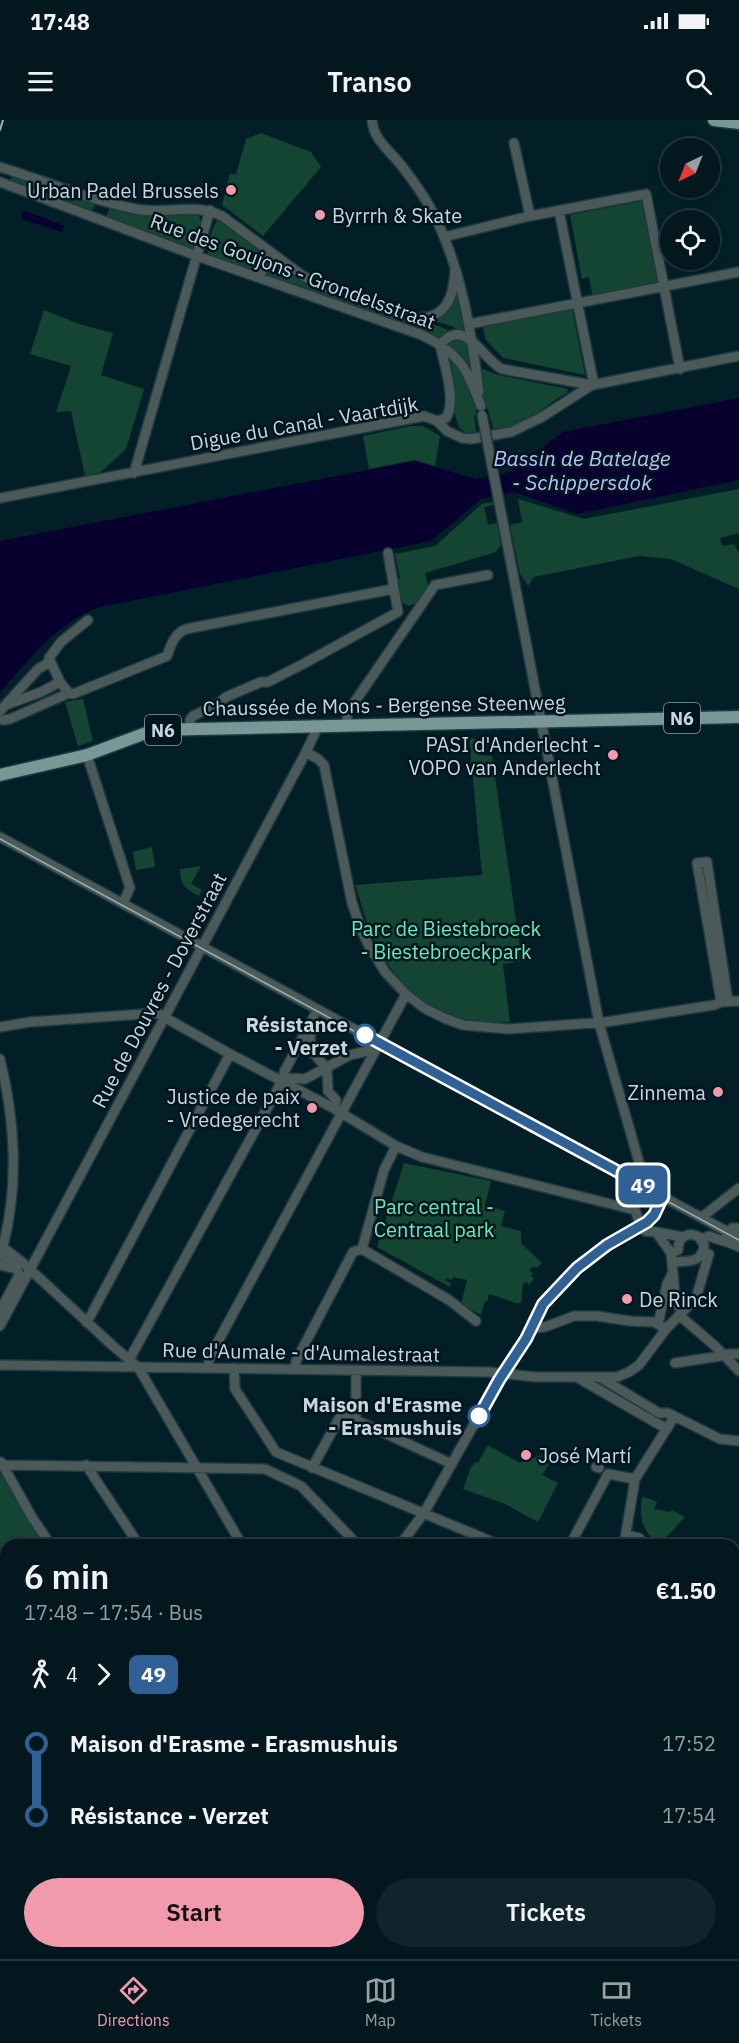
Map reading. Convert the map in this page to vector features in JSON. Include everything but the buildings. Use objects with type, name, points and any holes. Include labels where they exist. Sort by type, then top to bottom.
[{"type":"main road","points":[[714,120],[739,123]]},
{"type":"main road","name":"Chaussée de Mons - Bergense Steenweg","points":[[0,775],[87,755],[154,730],[739,717]]},
{"type":"street","points":[[372,120],[375,134],[411,177],[432,211],[460,282],[540,721],[599,1023],[641,1169],[636,1182]]},
{"type":"street","points":[[514,143],[530,216]]},
{"type":"street","points":[[0,183],[3,168]]},
{"type":"street","name":"Rue des Goujons - Grondelsstraat","points":[[3,168],[103,202],[139,210],[210,210],[222,216],[303,276],[323,286],[414,318],[423,319],[438,313],[445,307],[451,298],[455,269]]},
{"type":"street","name":"Rue des Goujons - Grondelsstraat","points":[[0,183],[197,256],[422,335],[451,351],[459,359],[468,373],[482,411]]},
{"type":"street","points":[[444,237],[530,216],[643,194],[680,369]]},
{"type":"street","points":[[96,217],[103,202]]},
{"type":"street","points":[[134,473],[210,210]]},
{"type":"street","points":[[437,421],[446,418],[450,412],[447,378],[440,345],[451,336],[459,335],[471,339],[487,358],[502,369],[593,385],[559,211]]},
{"type":"street","points":[[259,277],[271,254]]},
{"type":"street","points":[[469,324],[739,272]]},
{"type":"street","name":"Digue du Canal - Vaartdijk","points":[[0,498],[424,416],[437,421],[454,435],[462,438],[471,439],[511,432],[543,417],[593,385],[739,356]]},
{"type":"street","points":[[388,553],[398,612]]},
{"type":"street","points":[[347,725],[347,712],[435,585],[488,574]]},
{"type":"street","points":[[3,712],[10,719],[69,693],[73,694],[167,656],[174,638],[186,629],[393,589]]},
{"type":"street","points":[[398,612],[412,618]]},
{"type":"street","points":[[191,728],[190,720],[193,716],[261,682],[268,682],[398,612]]},
{"type":"street","points":[[69,693],[60,682],[49,658],[52,651],[88,620]]},
{"type":"street","points":[[3,712],[38,669],[50,662]]},
{"type":"street","points":[[3,712],[60,682]]},
{"type":"street","name":"Rue de Douvres - Doverstraat","points":[[0,1326],[306,752],[315,733],[315,725]]},
{"type":"street","points":[[306,752],[324,765],[352,903],[361,929],[377,961],[406,994],[444,1018],[472,1027],[509,1029],[599,1023],[739,1001]]},
{"type":"street","points":[[87,755],[130,888],[123,903]]},
{"type":"street","points":[[0,837],[202,946],[377,1046],[702,1218],[733,1232],[739,1247]]},
{"type":"street","points":[[706,862],[724,1002],[697,863],[706,862]]},
{"type":"street","points":[[209,1368],[209,1360],[215,1347],[338,1109],[406,994]]},
{"type":"street","points":[[0,1027],[157,1012],[230,1054],[289,1081],[305,1079],[350,1055],[377,1046]]},
{"type":"street","points":[[338,1109],[336,1100],[328,1091],[327,1068],[313,1053],[310,1038],[314,1016],[284,1072],[284,1078],[396,1146],[422,1157],[635,1210],[642,1229]]},
{"type":"street","points":[[312,1030],[333,1026]]},
{"type":"street","points":[[86,1322],[230,1054]]},
{"type":"street","points":[[0,1059],[13,1140],[11,1196],[1,1248],[19,1275],[0,1311]]},
{"type":"street","points":[[129,1360],[289,1081]]},
{"type":"street","points":[[362,1249],[384,1170],[396,1146]]},
{"type":"street","points":[[702,1218],[739,1188]]},
{"type":"street","points":[[404,1539],[424,1513],[504,1373],[532,1329],[543,1304],[577,1268],[607,1245],[642,1229],[654,1215],[663,1196]]},
{"type":"street","points":[[721,1221],[739,1238]]},
{"type":"street","points":[[642,1229],[683,1237],[692,1234],[701,1239],[704,1249],[699,1258],[693,1261],[672,1262]]},
{"type":"street","points":[[656,1232],[672,1262],[670,1316]]},
{"type":"street","points":[[701,1239],[709,1236],[719,1240],[733,1232]]},
{"type":"street","points":[[670,1316],[667,1284],[672,1262],[683,1237]]},
{"type":"street","points":[[1,1248],[30,1270],[138,1367],[238,1539]]},
{"type":"street","points":[[295,1369],[296,1361],[353,1252],[362,1249],[449,1300],[476,1321]]},
{"type":"street","points":[[532,1329],[545,1327],[574,1316],[654,1322],[670,1316],[696,1298],[709,1254]]},
{"type":"street","points":[[0,1265],[16,1268]]},
{"type":"street","points":[[670,1316],[689,1324],[739,1371]]},
{"type":"street","name":"Rue d'Aumale - d'Aumalestraat","points":[[0,1365],[356,1370],[614,1377],[629,1372],[639,1365],[670,1316]]},
{"type":"street","points":[[104,1366],[111,1358],[113,1346]]},
{"type":"street","points":[[673,1364],[739,1353]]},
{"type":"street","points":[[234,1368],[236,1389],[276,1452],[486,1539]]},
{"type":"street","points":[[356,1370],[356,1420]]},
{"type":"street","points":[[578,1377],[667,1429]]},
{"type":"street","points":[[600,1378],[659,1413],[674,1416],[720,1439],[739,1441]]},
{"type":"street","points":[[312,1468],[341,1415],[452,1464]]},
{"type":"street","points":[[625,1539],[635,1479],[674,1416]]},
{"type":"street","points":[[2,1463],[265,1469],[301,1486],[352,1539]]},
{"type":"street","points":[[2,1463],[47,1539]]},
{"type":"street","points":[[86,1465],[135,1539]]},
{"type":"street","points":[[573,1539],[608,1474],[635,1479]]},
{"type":"green space","points":[[261,133],[311,152],[321,167],[263,236],[222,205],[230,174],[236,174],[246,139]]},
{"type":"green space","points":[[13,175],[93,201],[95,205],[93,209],[86,211],[12,183],[10,180]]},
{"type":"green space","points":[[642,201],[658,285],[593,298],[589,277],[582,279],[570,215]]},
{"type":"green space","points":[[109,209],[198,213],[201,221],[193,248],[116,222],[107,216]]},
{"type":"green space","points":[[219,219],[257,245],[263,253],[261,265],[242,269],[208,256],[210,237]]},
{"type":"green space","points":[[276,262],[416,322],[427,322],[454,332],[443,336],[440,340],[426,333],[272,279],[268,274],[268,267]]},
{"type":"green space","points":[[457,292],[466,329],[458,331],[454,327],[431,320],[448,310]]},
{"type":"green space","points":[[572,308],[585,375],[503,358],[486,340],[482,325]]},
{"type":"green space","points":[[44,310],[82,325],[113,333],[101,375],[144,389],[126,449],[100,473],[85,476],[71,411],[56,412],[71,366],[30,354]]},
{"type":"green space","points":[[460,338],[468,343],[472,371],[464,358],[448,344]]},
{"type":"green space","points":[[447,356],[463,375],[473,398],[477,415],[474,416],[477,436],[470,435],[459,428],[453,409]]},
{"type":"green space","points":[[480,368],[498,375],[568,389],[567,393],[521,425],[495,433],[480,386]]},
{"type":"green space","points":[[411,426],[423,426],[440,436],[435,466],[415,460],[369,469],[363,436]]},
{"type":"green space","points":[[739,489],[739,533],[720,538],[722,546],[734,544],[739,553],[739,589],[671,559],[639,556],[534,577],[528,586],[520,574],[510,525],[522,522],[518,499],[584,519]]},
{"type":"green space","points":[[493,502],[493,505],[484,507],[488,525],[497,523],[501,545],[496,552],[425,573],[428,586],[415,604],[408,606],[402,602],[396,579],[400,578],[395,554],[435,546],[482,504]]},
{"type":"green space","points":[[83,699],[93,741],[78,746],[65,702]]},
{"type":"green space","name":"Parc de Biestebroeck - Biestebroeckpark","points":[[469,738],[476,739],[479,755],[492,756],[522,961],[503,964],[510,1022],[464,1019],[447,1014],[418,997],[394,972],[375,942],[355,885],[482,875]]},
{"type":"green space","points":[[152,847],[155,867],[136,870],[133,852]]},
{"type":"green space","points":[[201,866],[191,884],[202,890],[199,896],[184,886],[180,869]]},
{"type":"green space","name":"Parc central - Centraal park","points":[[404,1163],[491,1181],[485,1205],[505,1211],[501,1226],[521,1231],[521,1243],[542,1263],[537,1268],[534,1266],[529,1270],[534,1279],[529,1285],[526,1282],[523,1284],[521,1303],[489,1294],[481,1315],[461,1304],[467,1280],[446,1278],[446,1281],[451,1283],[450,1287],[377,1247]]},
{"type":"green space","points":[[488,1445],[520,1463],[555,1450],[557,1452],[542,1475],[558,1483],[538,1522],[505,1504],[463,1489],[470,1469],[475,1462],[478,1463]]},
{"type":"green space","points":[[0,1473],[43,1539],[0,1539]]},
{"type":"green space","points":[[642,1497],[657,1502],[654,1509],[670,1512],[672,1510],[685,1517],[665,1539],[654,1539],[645,1529],[641,1512]]},
{"type":"water","points":[[23,210],[65,226],[62,232],[21,219]]},
{"type":"water","name":"Bassin de Batelage - Schippersdok","points":[[739,398],[739,480],[577,514],[515,492],[481,499],[431,541],[100,607],[70,622],[57,632],[0,692],[0,541],[414,461],[476,479],[510,472],[563,432]]},
{"type":"tram line","points":[[0,839],[739,1240]]},
{"type":"railway","points":[[0,130],[3,120]]},
{"type":"bus line","name":"49","points":[[365,1035],[663,1196],[654,1215],[647,1222],[607,1245],[558,1286],[543,1304],[532,1329],[479,1416]]},
{"type":"place","name":"Urban Padel Brussels","points":[[231,190]]},
{"type":"place","name":"Byrrrh & Skate","points":[[320,215]]},
{"type":"place","name":"PASI d'Anderlecht - VOPO van Anderlecht","points":[[613,755]]},
{"type":"place","name":"Résistance - Verzet","points":[[365,1035]]},
{"type":"place","name":"Zinnema","points":[[718,1092]]},
{"type":"place","name":"Justice de paix - Vredegerecht","points":[[312,1108]]},
{"type":"place","name":"De Rinck","points":[[627,1299]]},
{"type":"place","name":"Maison d'Erasme - Erasmushuis","points":[[479,1416]]},
{"type":"place","name":"José Martí","points":[[526,1455]]}]
